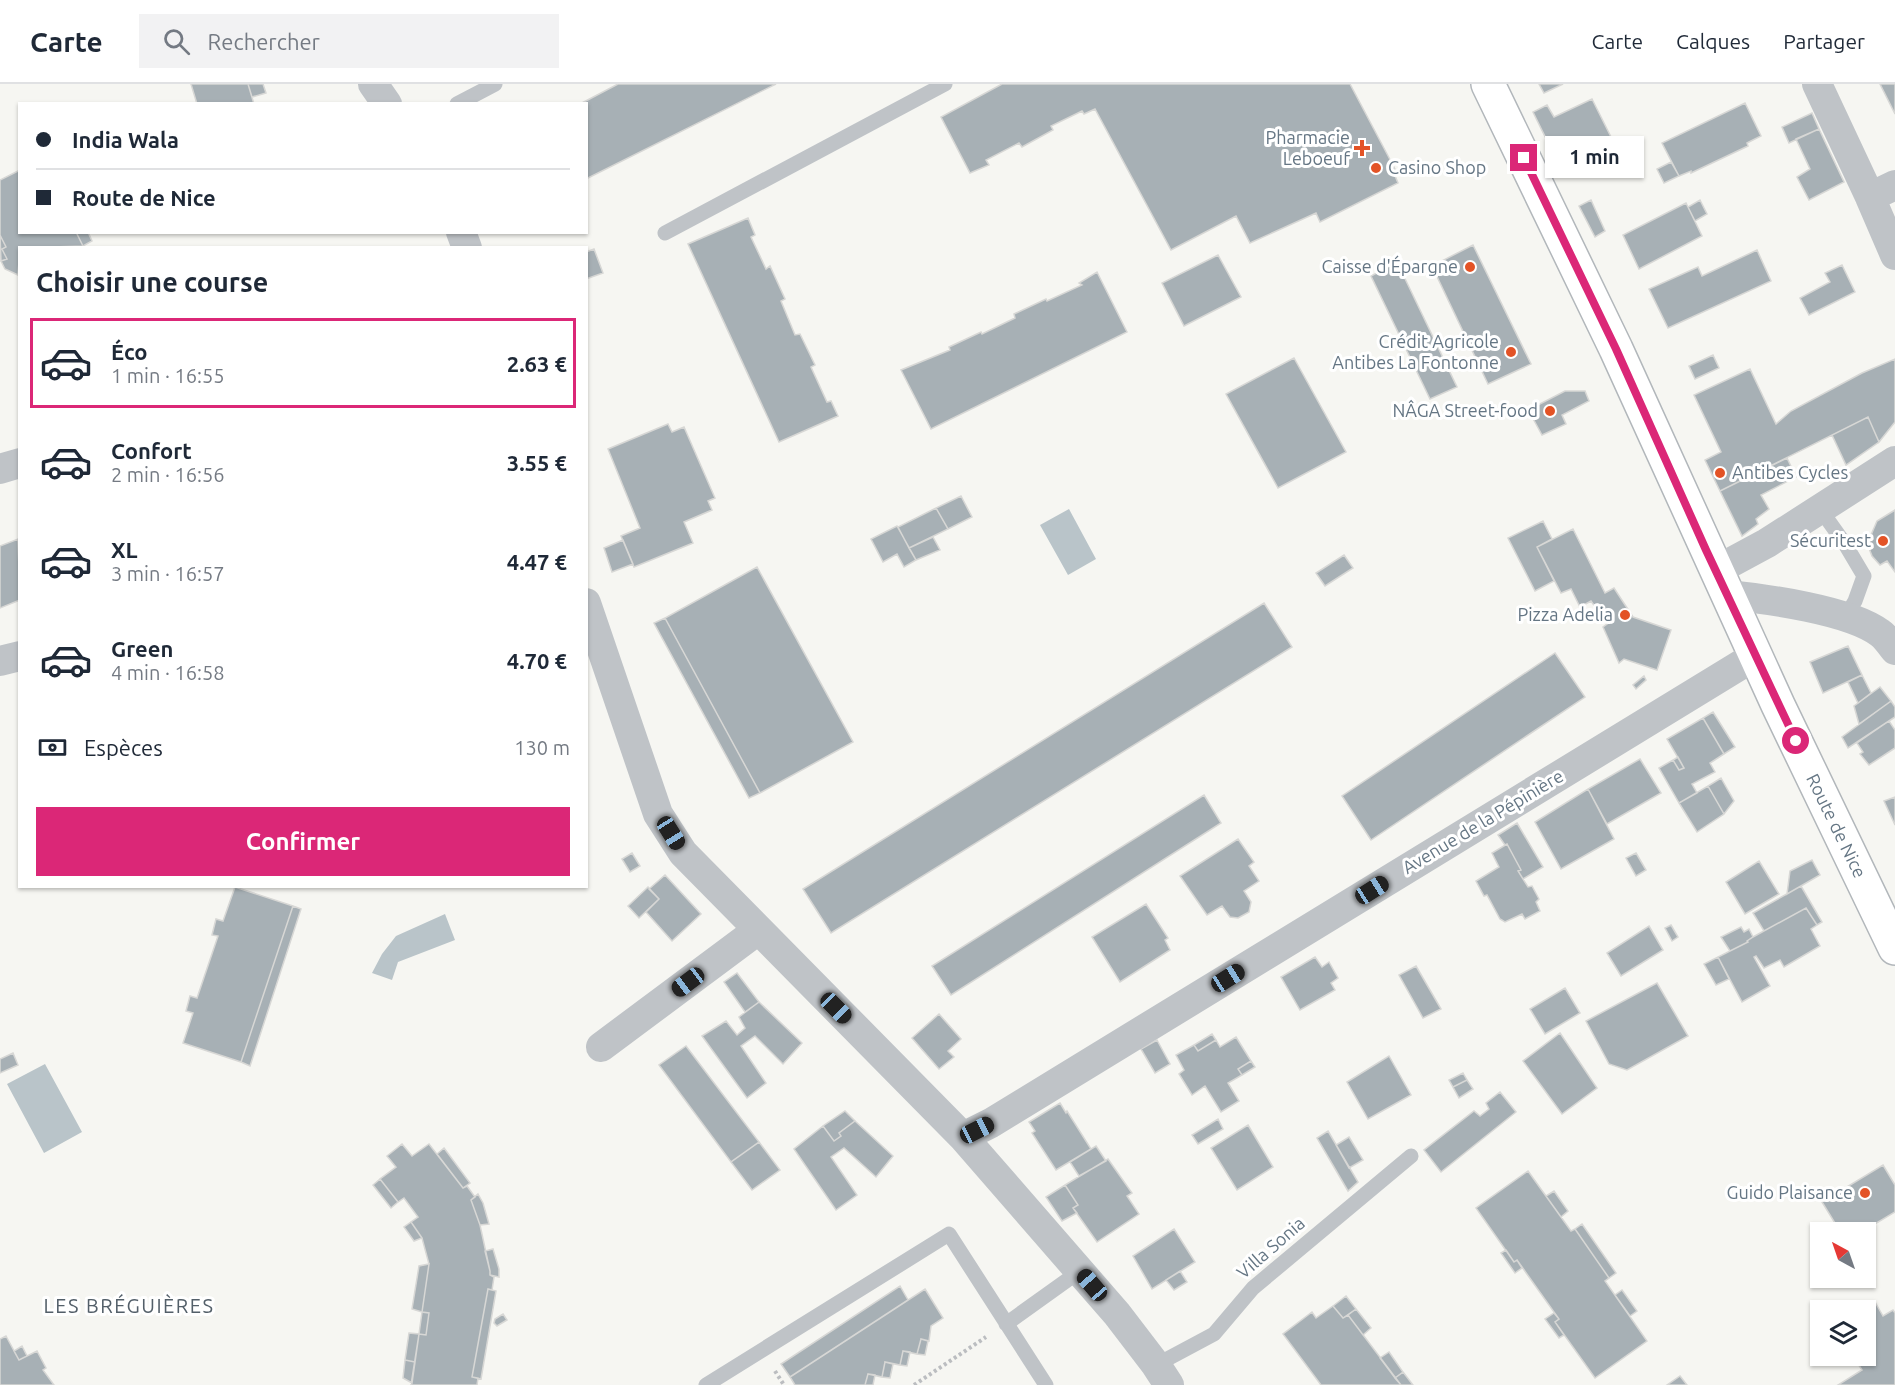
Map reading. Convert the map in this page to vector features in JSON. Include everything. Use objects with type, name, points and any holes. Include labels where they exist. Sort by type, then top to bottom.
[{"type":"main road","name":"Route de Nice","points":[[1488,84],[1616,349],[1755,656],[1895,948]]},
{"type":"street","points":[[374,84],[386,102]]},
{"type":"street","points":[[1817,84],[1883,191],[1895,255]]},
{"type":"street","points":[[1895,461],[1767,543],[1723,583],[1759,598],[1853,618],[1881,633],[1895,650]]},
{"type":"street","points":[[0,469],[18,464]]},
{"type":"street","points":[[588,609],[658,813],[683,853],[963,1137],[1116,1314],[1162,1375]]},
{"type":"street","points":[[0,661],[18,656]]},
{"type":"street","name":"Avenue de la Pépinière","points":[[963,1137],[1001,1117],[1755,656]]},
{"type":"street","points":[[601,1047],[758,930]]},
{"type":"lane","points":[[461,102],[495,84]]},
{"type":"lane","points":[[665,233],[945,84]]},
{"type":"lane","points":[[1820,509],[1864,576],[1855,601],[1846,616]]},
{"type":"lane","name":"Villa Sonia","points":[[1162,1375],[1214,1334],[1253,1288],[1411,1156]]},
{"type":"lane","points":[[706,1385],[949,1234],[1046,1385]]},
{"type":"lane","points":[[1006,1324],[1080,1271]]},
{"type":"path","points":[[914,1385],[1006,1324]]},
{"type":"shaded area","points":[[1069,509],[1096,559],[1068,575],[1040,525]]},
{"type":"shaded area","points":[[445,914],[455,940],[398,962],[392,980],[372,973],[382,954],[396,936]]},
{"type":"shaded area","points":[[45,1064],[82,1132],[44,1153],[7,1084]]},
{"type":"building","points":[[191,84],[248,84],[253,102],[196,102]]},
{"type":"building","points":[[248,84],[263,84],[266,93],[252,97]]},
{"type":"building","points":[[618,84],[776,84],[588,178],[588,102],[584,102]]},
{"type":"building","points":[[1002,84],[1350,84],[1395,169],[1393,171],[1398,183],[1320,222],[1316,213],[1250,243],[1236,216],[1171,250],[1095,109],[1084,114],[1082,111],[1051,126],[1053,130],[1022,147],[1019,143],[986,160],[989,165],[970,173],[941,117]]},
{"type":"building","points":[[1539,84],[1563,84],[1544,93]]},
{"type":"building","points":[[1880,84],[1895,84],[1895,114]]},
{"type":"building","points":[[1592,99],[1611,137],[1558,163],[1533,112],[1547,105],[1554,117]]},
{"type":"building","points":[[1745,103],[1761,136],[1747,143],[1748,146],[1691,173],[1691,171],[1679,176],[1662,143]]},
{"type":"building","points":[[1812,113],[1819,129],[1789,143],[1782,127]]},
{"type":"building","points":[[1819,129],[1844,182],[1809,200],[1797,177],[1810,169],[1796,139]]},
{"type":"building","points":[[1671,162],[1679,176],[1664,183],[1657,169]]},
{"type":"building","points":[[18,171],[18,234],[77,234],[83,246],[18,246],[18,275],[5,269],[1,261],[7,259],[2,249],[6,247],[0,235],[0,180]]},
{"type":"building","points":[[1591,200],[1605,231],[1595,237],[1579,206]]},
{"type":"building","points":[[1700,200],[1707,214],[1695,221],[1688,207]]},
{"type":"building","points":[[1686,203],[1702,236],[1639,269],[1623,235]]},
{"type":"building","points":[[748,218],[755,235],[751,237],[766,269],[770,266],[785,299],[781,301],[795,335],[800,334],[815,365],[811,367],[827,402],[831,401],[838,416],[779,442],[688,244]]},
{"type":"building","points":[[77,234],[89,234],[92,241],[83,246]]},
{"type":"building","points":[[0,235],[6,247],[2,249],[7,259],[1,261]]},
{"type":"building","points":[[1473,245],[1531,364],[1488,384],[1432,266]]},
{"type":"building","points":[[594,249],[603,273],[588,278],[588,251]]},
{"type":"building","points":[[1757,250],[1771,281],[1668,328],[1649,289],[1698,267],[1702,276]]},
{"type":"building","points":[[1218,255],[1241,297],[1184,326],[1162,283]]},
{"type":"building","points":[[1397,262],[1457,387],[1430,399],[1371,276]]},
{"type":"building","points":[[1842,265],[1855,292],[1809,315],[1800,298],[1830,282],[1825,273]]},
{"type":"building","points":[[1097,272],[1127,332],[931,429],[901,370],[950,350],[949,347],[1015,318],[1014,314],[1082,285],[1079,283]]},
{"type":"building","points":[[1713,355],[1719,368],[1695,379],[1689,366]]},
{"type":"building","points":[[1294,358],[1346,452],[1278,488],[1226,394]]},
{"type":"building","points":[[1895,359],[1895,422],[1879,442],[1868,417],[1720,491],[1705,460],[1721,452],[1694,395],[1750,369],[1776,424],[1791,411],[1862,373]]},
{"type":"building","name":"NÂGA Street-food","points":[[1565,391],[1585,391],[1589,401],[1562,415],[1566,424],[1542,435],[1530,413],[1532,408]]},
{"type":"building","points":[[1868,417],[1879,442],[1846,465],[1832,435]]},
{"type":"building","points":[[668,424],[672,432],[684,427],[715,498],[708,501],[712,510],[684,522],[693,543],[634,567],[621,536],[640,528],[608,449]]},
{"type":"building","points":[[1787,458],[1796,477],[1761,495],[1769,509],[1756,519],[1758,524],[1742,536],[1720,491]]},
{"type":"building","points":[[961,496],[972,517],[948,529],[936,508]]},
{"type":"building","points":[[936,508],[948,529],[909,548],[898,527]]},
{"type":"building","name":"Sécuritest","points":[[1895,510],[1895,572],[1887,561],[1880,565],[1872,556],[1867,543],[1873,539],[1871,535],[1877,521]]},
{"type":"building","points":[[1543,521],[1552,539],[1537,547],[1554,581],[1535,591],[1508,538]]},
{"type":"building","points":[[897,526],[916,560],[904,567],[897,554],[883,562],[871,539]]},
{"type":"building","points":[[1573,529],[1605,593],[1614,588],[1633,617],[1671,630],[1657,670],[1624,659],[1619,663],[1603,627],[1607,624],[1591,601],[1580,607],[1571,589],[1561,593],[1537,547]]},
{"type":"building","points":[[933,537],[940,550],[916,560],[909,548]]},
{"type":"building","points":[[18,539],[18,601],[0,608],[0,546]]},
{"type":"building","points":[[623,540],[633,564],[612,572],[604,548]]},
{"type":"building","points":[[1344,555],[1353,568],[1325,586],[1316,573]]},
{"type":"building","points":[[757,567],[853,742],[760,793],[665,618]]},
{"type":"building","points":[[1264,603],[1292,647],[831,933],[803,889]]},
{"type":"building","points":[[665,618],[760,793],[749,798],[654,623]]},
{"type":"building","points":[[1848,646],[1862,675],[1823,693],[1810,662]]},
{"type":"building","points":[[1555,653],[1585,697],[1371,840],[1342,796]]},
{"type":"building","points":[[1862,675],[1871,693],[1858,703],[1848,682]]},
{"type":"building","points":[[1644,676],[1646,680],[1636,689],[1633,685]]},
{"type":"building","points":[[1880,687],[1891,701],[1859,724],[1854,706]]},
{"type":"building","points":[[1891,701],[1895,707],[1895,717],[1848,748],[1842,737]]},
{"type":"building","points":[[1713,712],[1735,747],[1724,754],[1703,718]]},
{"type":"building","points":[[1703,718],[1724,754],[1710,763],[1715,772],[1692,784],[1697,793],[1679,803],[1659,768],[1673,760],[1679,770],[1684,768],[1667,739]]},
{"type":"building","points":[[1889,721],[1895,730],[1895,748],[1869,765],[1860,754],[1863,752],[1857,743]]},
{"type":"building","points":[[1678,757],[1684,768],[1679,770],[1673,760]]},
{"type":"building","points":[[1640,759],[1661,793],[1607,824],[1588,789]]},
{"type":"building","points":[[1721,778],[1734,801],[1724,814],[1708,786]]},
{"type":"building","points":[[1708,786],[1724,814],[1697,832],[1679,803]]},
{"type":"building","points":[[1588,789],[1614,839],[1561,869],[1535,822]]},
{"type":"building","points":[[1204,795],[1221,823],[951,995],[932,966]]},
{"type":"building","points":[[1895,797],[1895,825],[1884,801]]},
{"type":"building","points":[[1517,823],[1543,867],[1523,879],[1518,871],[1521,870],[1507,844],[1505,845],[1498,835]]},
{"type":"building","points":[[1238,839],[1254,862],[1249,866],[1259,881],[1244,891],[1251,902],[1249,912],[1238,918],[1230,917],[1222,906],[1207,915],[1180,876]]},
{"type":"building","points":[[1507,844],[1521,870],[1518,871],[1528,887],[1532,886],[1539,899],[1536,902],[1540,911],[1525,919],[1522,914],[1505,922],[1500,919],[1487,895],[1484,896],[1476,881],[1499,867],[1492,853]]},
{"type":"building","points":[[632,853],[640,866],[630,872],[622,859]]},
{"type":"building","points":[[1636,853],[1646,870],[1636,876],[1626,858]]},
{"type":"building","points":[[1812,860],[1820,875],[1787,894],[1790,871]]},
{"type":"building","points":[[1759,861],[1779,894],[1745,914],[1726,882]]},
{"type":"building","points":[[665,875],[701,914],[672,941],[646,912],[659,899],[649,889]]},
{"type":"building","points":[[1801,886],[1822,922],[1817,925],[1806,908],[1764,931],[1753,913]]},
{"type":"building","points":[[648,887],[659,899],[639,918],[628,906]]},
{"type":"building","points":[[235,888],[293,906],[241,1062],[183,1043],[193,1013],[186,1011],[190,996],[197,998],[218,936],[212,935],[216,919],[223,921]]},
{"type":"building","points":[[1146,904],[1168,938],[1165,940],[1170,950],[1120,982],[1092,937]]},
{"type":"building","points":[[293,906],[301,909],[250,1066],[241,1062]]},
{"type":"building","points":[[1806,908],[1817,925],[1811,929],[1820,946],[1784,967],[1780,960],[1764,968],[1756,956],[1754,957],[1770,986],[1742,1002],[1718,957]]},
{"type":"building","points":[[1671,925],[1678,937],[1672,941],[1665,928]]},
{"type":"building","points":[[1649,926],[1663,950],[1621,976],[1607,953]]},
{"type":"building","points":[[1741,927],[1744,932],[1749,929],[1753,937],[1730,951],[1721,937]]},
{"type":"building","points":[[1315,957],[1322,967],[1329,962],[1338,978],[1331,983],[1335,990],[1300,1010],[1281,977]]},
{"type":"building","points":[[1718,957],[1729,979],[1716,985],[1704,964]]},
{"type":"building","points":[[1416,966],[1441,1009],[1423,1018],[1399,975]]},
{"type":"building","points":[[737,973],[759,1002],[745,1012],[724,982]]},
{"type":"building","points":[[1657,983],[1688,1036],[1627,1070],[1609,1064],[1586,1021]]},
{"type":"building","points":[[1565,988],[1580,1013],[1545,1034],[1530,1009]]},
{"type":"building","points":[[759,1002],[802,1043],[783,1064],[755,1036],[741,1046],[766,1083],[747,1098],[702,1036],[726,1021],[737,1035],[745,1028],[739,1017]]},
{"type":"building","points":[[939,1014],[961,1039],[948,1051],[954,1057],[939,1069],[912,1038]]},
{"type":"building","points":[[1560,1033],[1597,1088],[1562,1114],[1523,1061]]},
{"type":"building","points":[[1212,1034],[1216,1040],[1198,1051],[1194,1045]]},
{"type":"building","points":[[1236,1037],[1251,1061],[1238,1069],[1242,1075],[1228,1083],[1239,1101],[1221,1112],[1205,1086],[1192,1095],[1179,1074],[1184,1070],[1176,1055],[1194,1045],[1198,1051],[1216,1040],[1220,1047]]},
{"type":"building","points":[[1157,1040],[1170,1064],[1155,1073],[1141,1049]]},
{"type":"building","points":[[686,1046],[759,1142],[731,1162],[659,1065]]},
{"type":"building","points":[[13,1053],[18,1065],[0,1073],[0,1059]]},
{"type":"building","points":[[1389,1056],[1411,1095],[1368,1119],[1347,1082]]},
{"type":"building","points":[[1251,1061],[1255,1067],[1242,1075],[1238,1069]]},
{"type":"building","points":[[1463,1073],[1467,1080],[1453,1087],[1449,1080]]},
{"type":"building","points":[[1467,1080],[1473,1089],[1459,1098],[1453,1087]]},
{"type":"building","points":[[1500,1092],[1516,1112],[1441,1172],[1424,1150],[1474,1111],[1480,1116],[1489,1109],[1486,1103]]},
{"type":"building","points":[[1060,1103],[1091,1149],[1056,1170],[1032,1133],[1035,1131],[1029,1122]]},
{"type":"building","points":[[845,1111],[855,1121],[839,1133],[841,1136],[834,1141],[823,1126]]},
{"type":"building","points":[[1218,1119],[1223,1129],[1198,1144],[1192,1135]]},
{"type":"building","points":[[855,1121],[893,1156],[876,1177],[844,1148],[831,1157],[857,1195],[836,1210],[794,1149],[823,1126],[834,1141],[841,1136],[839,1133]]},
{"type":"building","points":[[1248,1125],[1273,1167],[1237,1190],[1211,1148]]},
{"type":"building","points":[[1328,1131],[1358,1182],[1348,1191],[1317,1138]]},
{"type":"building","points":[[1349,1137],[1363,1160],[1349,1168],[1336,1145]]},
{"type":"building","points":[[759,1142],[780,1170],[752,1190],[731,1162]]},
{"type":"building","points":[[402,1144],[412,1156],[429,1144],[463,1188],[467,1186],[475,1197],[471,1200],[480,1225],[490,1275],[494,1277],[492,1290],[488,1289],[472,1377],[478,1378],[477,1385],[411,1385],[419,1334],[426,1335],[429,1313],[422,1312],[429,1264],[422,1238],[411,1222],[418,1217],[404,1198],[398,1202],[380,1179],[396,1167],[387,1156]]},
{"type":"building","points":[[1096,1146],[1106,1161],[1079,1176],[1070,1162]]},
{"type":"building","points":[[444,1148],[470,1183],[463,1188],[437,1154]]},
{"type":"building","points":[[1108,1159],[1132,1193],[1127,1196],[1139,1214],[1097,1242],[1073,1208],[1078,1205],[1065,1185]]},
{"type":"building","name":"Guido Plaisance","points":[[1883,1165],[1895,1185],[1895,1212],[1876,1223],[1834,1222],[1822,1202]]},
{"type":"building","points":[[1528,1171],[1571,1231],[1575,1229],[1609,1278],[1605,1281],[1647,1341],[1595,1378],[1555,1322],[1559,1319],[1517,1260],[1514,1262],[1476,1208]]},
{"type":"building","points":[[380,1179],[398,1202],[391,1208],[373,1185]]},
{"type":"building","points":[[1065,1185],[1078,1205],[1073,1208],[1077,1213],[1062,1221],[1046,1197]]},
{"type":"building","points":[[1554,1191],[1568,1211],[1561,1217],[1546,1196]]},
{"type":"building","points":[[478,1194],[489,1224],[480,1225],[471,1200]]},
{"type":"building","points":[[411,1222],[422,1238],[414,1241],[404,1227]]},
{"type":"building","points":[[1582,1224],[1616,1273],[1609,1278],[1575,1229]]},
{"type":"building","points":[[1174,1229],[1195,1262],[1152,1289],[1133,1256]]},
{"type":"building","points":[[493,1249],[499,1277],[490,1275],[485,1251]]},
{"type":"building","points":[[1506,1250],[1514,1262],[1517,1260],[1522,1268],[1515,1273],[1501,1253]]},
{"type":"building","points":[[429,1264],[422,1312],[412,1309],[419,1266]]},
{"type":"building","points":[[1180,1271],[1187,1282],[1174,1290],[1166,1280]]},
{"type":"building","points":[[900,1286],[908,1300],[790,1377],[781,1364]]},
{"type":"building","points":[[488,1289],[496,1291],[481,1379],[472,1377]]},
{"type":"building","points":[[925,1289],[943,1318],[931,1326],[929,1341],[921,1339],[917,1354],[903,1351],[900,1365],[885,1362],[882,1377],[868,1374],[865,1385],[795,1385],[790,1377]]},
{"type":"building","points":[[1622,1290],[1637,1311],[1630,1316],[1615,1295]]},
{"type":"building","points":[[1346,1296],[1356,1309],[1343,1318],[1333,1306]]},
{"type":"building","points":[[1876,1304],[1883,1316],[1893,1310],[1895,1313],[1895,1385],[1838,1385],[1862,1370],[1859,1366],[1876,1366]]},
{"type":"building","points":[[1333,1306],[1343,1318],[1348,1315],[1401,1385],[1321,1385],[1283,1334],[1312,1312],[1316,1318]]},
{"type":"building","points":[[1356,1309],[1371,1328],[1363,1335],[1348,1315]]},
{"type":"building","points":[[422,1312],[429,1313],[426,1335],[419,1334]]},
{"type":"building","points":[[1554,1313],[1559,1319],[1555,1322],[1564,1335],[1559,1338],[1545,1319]]},
{"type":"building","points":[[503,1314],[507,1320],[497,1326],[494,1323],[495,1319]]},
{"type":"building","points":[[409,1333],[419,1334],[415,1362],[405,1360]]},
{"type":"building","points":[[6,1336],[19,1360],[37,1351],[46,1368],[43,1370],[54,1385],[0,1385],[0,1339]]},
{"type":"building","points":[[921,1339],[928,1341],[925,1355],[917,1354]]},
{"type":"building","points":[[22,1346],[27,1356],[19,1360],[14,1351]]},
{"type":"building","points":[[903,1351],[910,1352],[907,1366],[900,1365]]},
{"type":"building","points":[[1389,1352],[1403,1372],[1395,1378],[1380,1358]]},
{"type":"building","points":[[405,1360],[415,1362],[412,1383],[403,1378]]},
{"type":"building","points":[[885,1362],[893,1364],[890,1378],[882,1377]]},
{"type":"building","points":[[1403,1372],[1413,1385],[1401,1385],[1395,1378]]},
{"type":"building","points":[[868,1374],[875,1375],[873,1385],[865,1385]]},
{"type":"building","points":[[1680,1376],[1687,1385],[1667,1385]]},
{"type":"place","name":"Pharmacie Leboeuf","points":[[1362,148]]},
{"type":"place","name":"Casino Shop","points":[[1376,168]]},
{"type":"place","name":"Caisse d'Épargne","points":[[1470,267]]},
{"type":"place","name":"Crédit Agricole Antibes La Fontonne","points":[[1511,352]]},
{"type":"place","name":"NÂGA Street-food","points":[[1550,411]]},
{"type":"place","name":"Antibes Cycles","points":[[1720,473]]},
{"type":"place","name":"Sécuritest","points":[[1883,541]]},
{"type":"place","name":"Pizza Adelia","points":[[1625,615]]},
{"type":"place","name":"Guido Plaisance","points":[[1865,1193]]},
{"type":"district","name":"LES BRÉGUIÈRES","points":[[129,1306]]},
{"type":"route","points":[[1524,158],[1616,349],[1706,550],[1796,741]]}]
